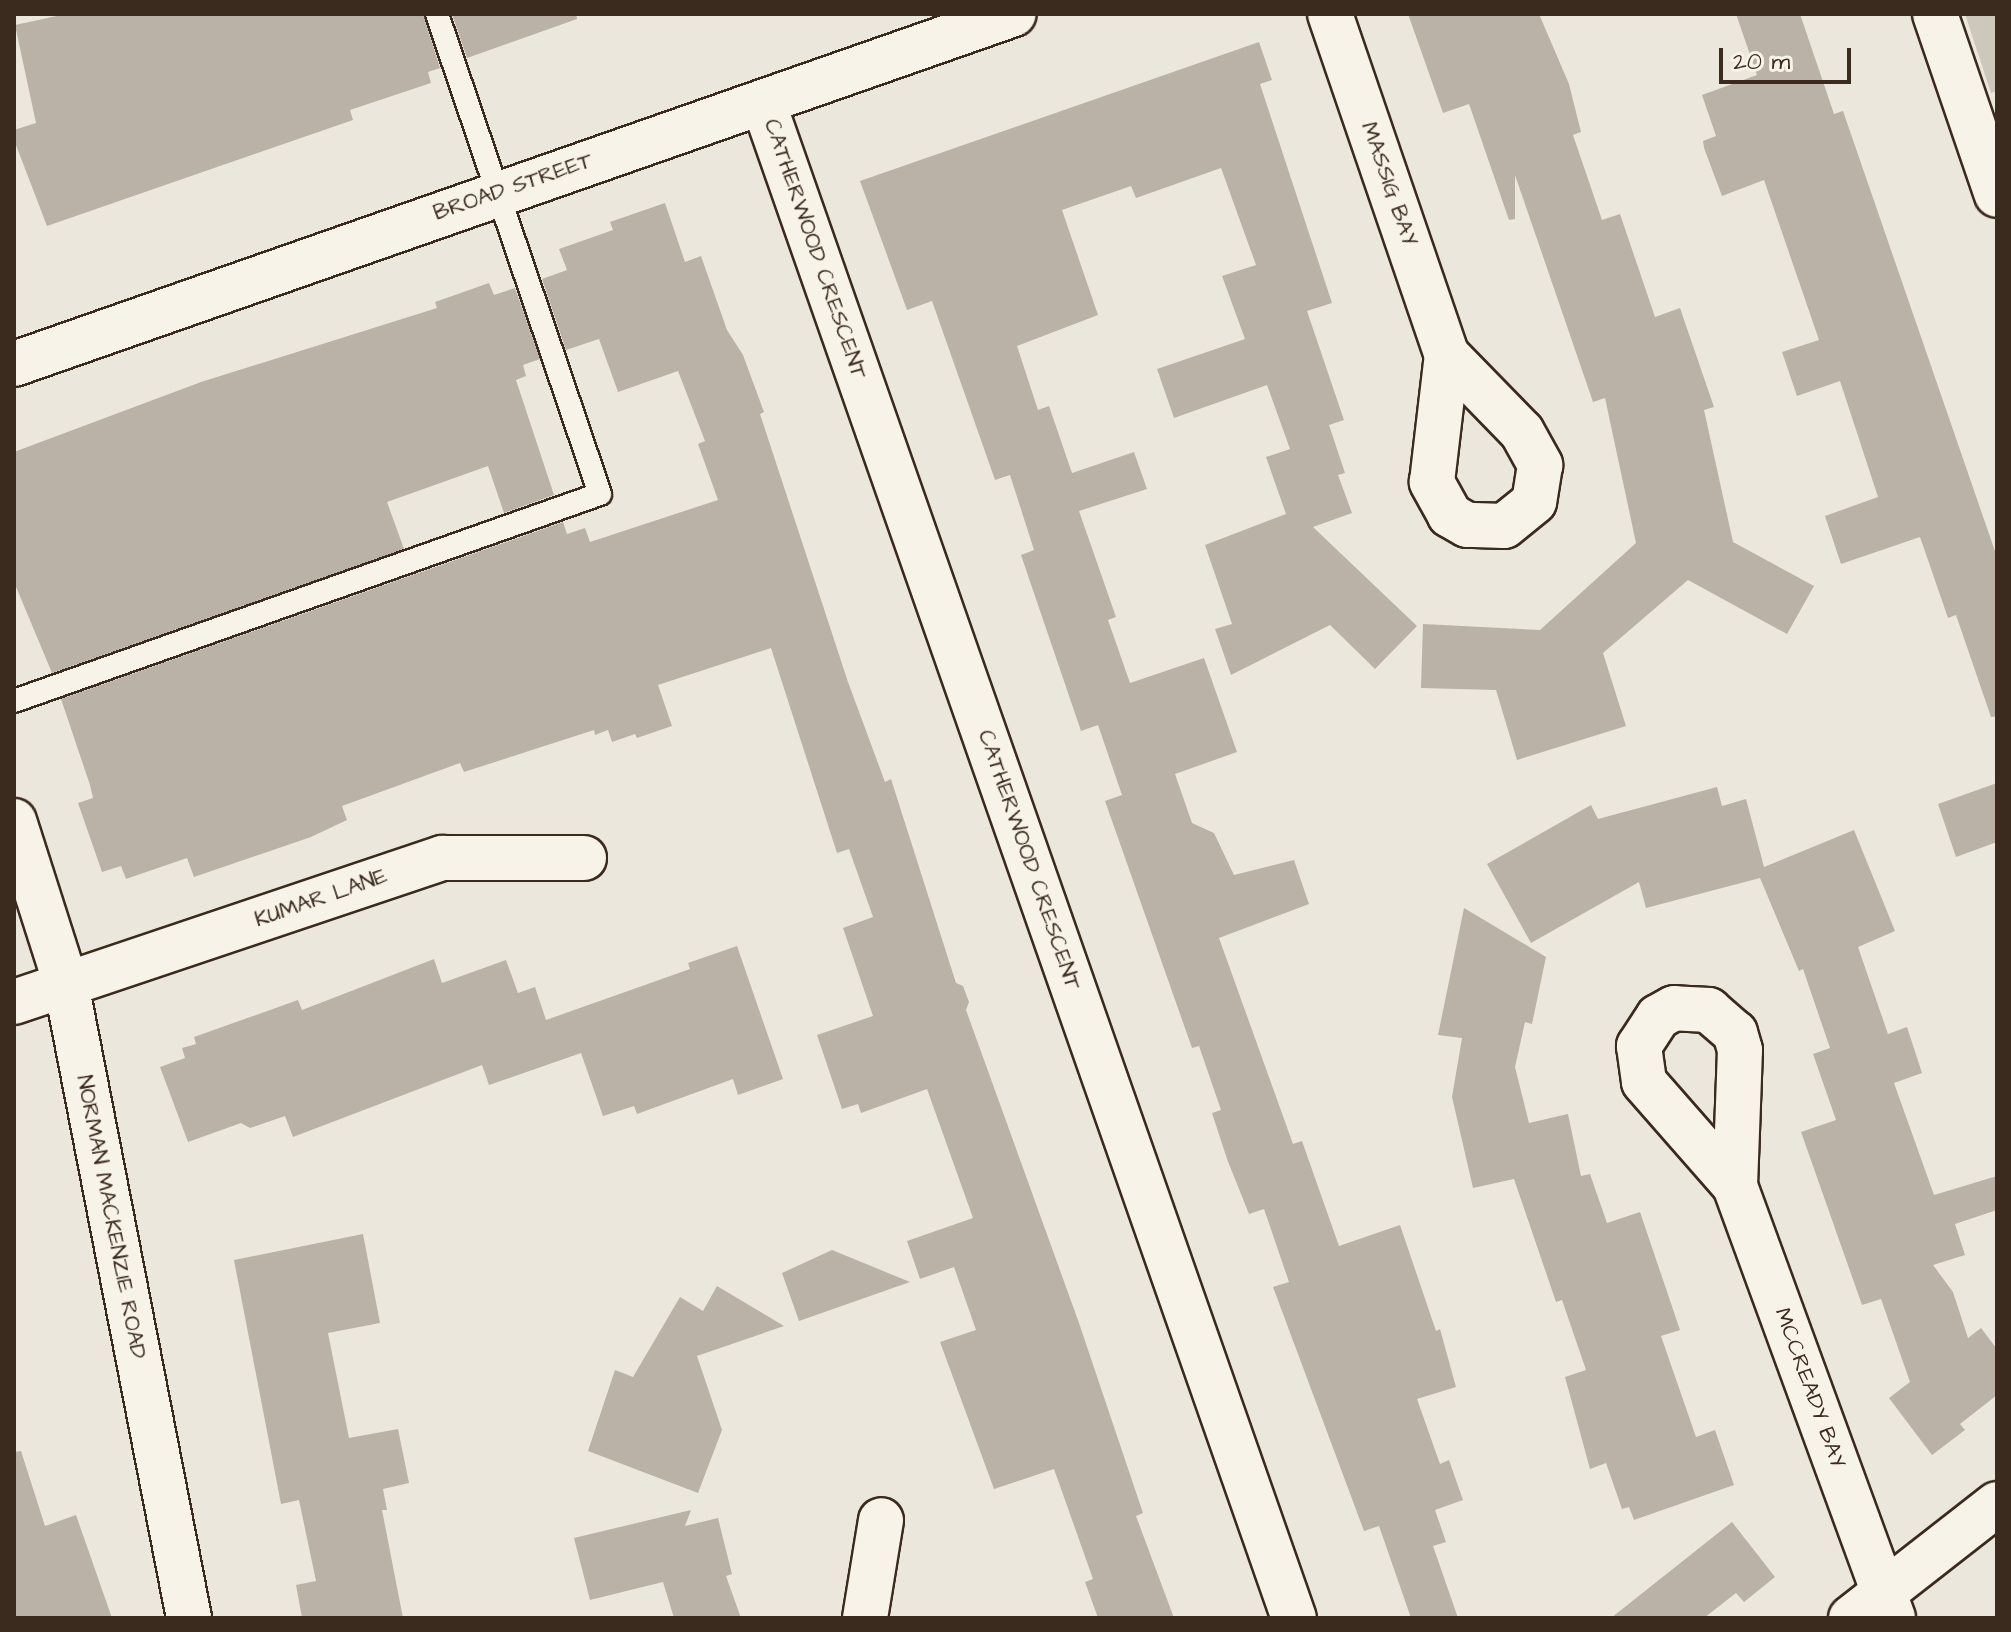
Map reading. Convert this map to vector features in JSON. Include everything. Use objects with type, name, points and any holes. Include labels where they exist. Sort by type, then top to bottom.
[{"type":"street","name":"BROAD STREET","points":[[14,364],[498,192],[1014,14]]},
{"type":"street","name":"MASSIG BAY","points":[[1330,14],[1447,355]]},
{"type":"street","points":[[1935,14],[1997,195]]},
{"type":"street","name":"CATHERWOOD CRESCENT","points":[[763,102],[1294,1618]]},
{"type":"street","name":"NORMAN MACKENZIE ROAD","points":[[14,821],[66,984],[189,1618]]},
{"type":"street","name":"KUMAR LANE","points":[[14,1002],[442,858],[584,858]]},
{"type":"street","name":"MCCREADY BAY","points":[[1735,1186],[1889,1605]]},
{"type":"street","points":[[1851,1618],[1889,1605],[1997,1504]]},
{"type":"street","points":[[865,1618],[881,1520]]},
{"type":"lane","points":[[14,701],[600,494],[437,14]]},
{"type":"shaded area","points":[[1965,14],[1997,14],[1997,91],[1991,93]]},
{"type":"building","points":[[66,14],[423,14],[440,68],[428,72],[431,83],[350,110],[353,120],[47,226],[14,140],[14,130],[36,123],[15,25]]},
{"type":"building","points":[[452,14],[576,14],[577,19],[467,58]]},
{"type":"building","points":[[1408,14],[1539,14],[1569,84],[1581,132],[1573,135],[1602,220],[1620,214],[1655,317],[1680,308],[1714,407],[1704,410],[1733,542],[1814,586],[1787,634],[1688,580],[1603,653],[1626,726],[1517,760],[1496,690],[1421,688],[1423,624],[1540,630],[1636,543],[1605,398],[1593,402],[1515,175],[1515,219],[1509,220],[1469,104],[1443,113]]},
{"type":"building","points":[[1736,14],[1800,14],[1834,114],[1843,111],[1997,557],[1997,716],[1991,717],[1956,615],[1948,618],[1920,537],[1841,564],[1825,516],[1878,497],[1840,381],[1797,396],[1782,352],[1819,340],[1764,180],[1722,196],[1704,148],[1703,141],[1716,136],[1702,95],[1757,75]]},
{"type":"building","points":[[1259,42],[1272,80],[1260,84],[1332,303],[1307,311],[1344,420],[1329,425],[1345,473],[1338,475],[1352,513],[1313,527],[1417,626],[1375,669],[1330,625],[1231,675],[1215,629],[1232,624],[1205,545],[1286,514],[1266,457],[1290,449],[1267,385],[1174,418],[1157,369],[1245,339],[1222,276],[1256,265],[1221,168],[1136,198],[1131,186],[1062,210],[1098,315],[1017,346],[1038,410],[1049,406],[1072,473],[1134,452],[1147,489],[1079,511],[1116,617],[1108,620],[1130,683],[1204,658],[1237,752],[1175,774],[1192,823],[1214,833],[1234,875],[1294,860],[1309,904],[1219,938],[1293,1144],[1302,1141],[1339,1246],[1400,1225],[1436,1331],[1440,1329],[1456,1387],[1417,1399],[1440,1464],[1449,1460],[1463,1500],[1435,1510],[1446,1542],[1433,1546],[1458,1618],[1411,1618],[1379,1526],[1364,1531],[1273,1287],[1289,1282],[1264,1209],[1249,1214],[1227,1159],[1212,1113],[1221,1110],[1199,1046],[1192,1048],[1105,801],[1122,795],[1098,725],[1081,731],[1021,555],[1034,550],[1010,475],[995,480],[932,301],[907,310],[860,181]]},
{"type":"building","points":[[665,203],[685,262],[701,256],[727,330],[743,355],[764,412],[760,414],[848,682],[885,782],[891,779],[956,983],[963,986],[969,1002],[966,1010],[1079,1323],[1143,1513],[1136,1516],[1174,1618],[1098,1618],[1085,1582],[1093,1579],[1054,1469],[994,1489],[940,1342],[976,1330],[954,1267],[920,1279],[907,1241],[973,1218],[927,1089],[861,1113],[858,1104],[842,1109],[817,1035],[873,1016],[843,928],[873,917],[849,849],[837,853],[771,648],[658,685],[672,726],[637,738],[635,734],[612,742],[608,730],[595,735],[594,730],[464,772],[460,763],[342,806],[347,820],[311,837],[194,877],[187,858],[126,879],[121,866],[102,872],[78,803],[93,798],[90,785],[61,699],[563,522],[567,534],[585,528],[590,542],[718,500],[698,444],[705,441],[678,371],[618,392],[599,339],[566,350],[542,279],[567,270],[559,249],[613,230],[610,222]]},
{"type":"building","points":[[489,283],[494,295],[515,288],[540,359],[523,365],[526,376],[516,380],[554,495],[504,513],[488,466],[387,502],[404,549],[52,673],[14,582],[14,452],[201,382],[437,308],[435,302]]},
{"type":"building","points":[[1997,783],[1997,842],[1956,857],[1938,804]]},
{"type":"building","points":[[1717,787],[1722,806],[1746,799],[1764,867],[1854,830],[1895,931],[1858,947],[1888,1034],[1907,1027],[1922,1073],[1894,1083],[1934,1195],[1997,1176],[1997,1210],[1955,1224],[1965,1255],[1933,1265],[1953,1292],[1968,1338],[1981,1328],[1997,1349],[1997,1395],[1960,1424],[1965,1430],[1932,1455],[1889,1398],[1910,1382],[1881,1299],[1862,1305],[1801,1132],[1836,1120],[1813,1054],[1830,1048],[1803,969],[1799,971],[1760,878],[1646,908],[1639,882],[1531,943],[1487,864],[1591,805],[1598,819]]},
{"type":"building","points":[[1464,908],[1546,957],[1532,1024],[1525,1022],[1515,1067],[1529,1123],[1568,1114],[1581,1176],[1590,1174],[1607,1223],[1640,1212],[1680,1330],[1661,1336],[1696,1437],[1715,1430],[1734,1485],[1634,1520],[1629,1507],[1622,1509],[1606,1463],[1590,1469],[1565,1377],[1586,1370],[1562,1300],[1556,1302],[1514,1179],[1473,1188],[1452,1097],[1462,1038],[1438,1035]]},
{"type":"building","points":[[737,946],[783,1079],[738,1095],[733,1079],[637,1114],[634,1106],[603,1116],[581,1053],[489,1085],[482,1065],[293,1137],[285,1116],[250,1128],[241,1123],[188,1142],[160,1067],[185,1058],[182,1048],[196,1044],[194,1037],[298,1000],[302,1010],[434,959],[442,983],[506,960],[518,993],[535,987],[546,1020],[690,969],[688,963]]},
{"type":"building","points":[[363,1234],[380,1323],[328,1333],[349,1438],[398,1429],[409,1483],[383,1489],[387,1510],[382,1510],[403,1618],[302,1618],[296,1585],[316,1581],[299,1500],[281,1504],[234,1260]]},
{"type":"building","points":[[832,1250],[910,1282],[799,1321],[782,1273]]},
{"type":"building","points":[[717,1286],[784,1326],[697,1356],[722,1430],[698,1493],[588,1451],[615,1370],[633,1377],[680,1297],[703,1311]]},
{"type":"building","points":[[21,1451],[45,1526],[76,1515],[112,1618],[14,1618],[14,1452]]},
{"type":"building","points":[[691,1510],[685,1526],[718,1518],[732,1574],[726,1576],[741,1618],[674,1618],[663,1582],[590,1600],[574,1538]]},
{"type":"building","points":[[1732,1522],[1775,1577],[1744,1602],[1736,1593],[1704,1618],[1611,1618]]}]
